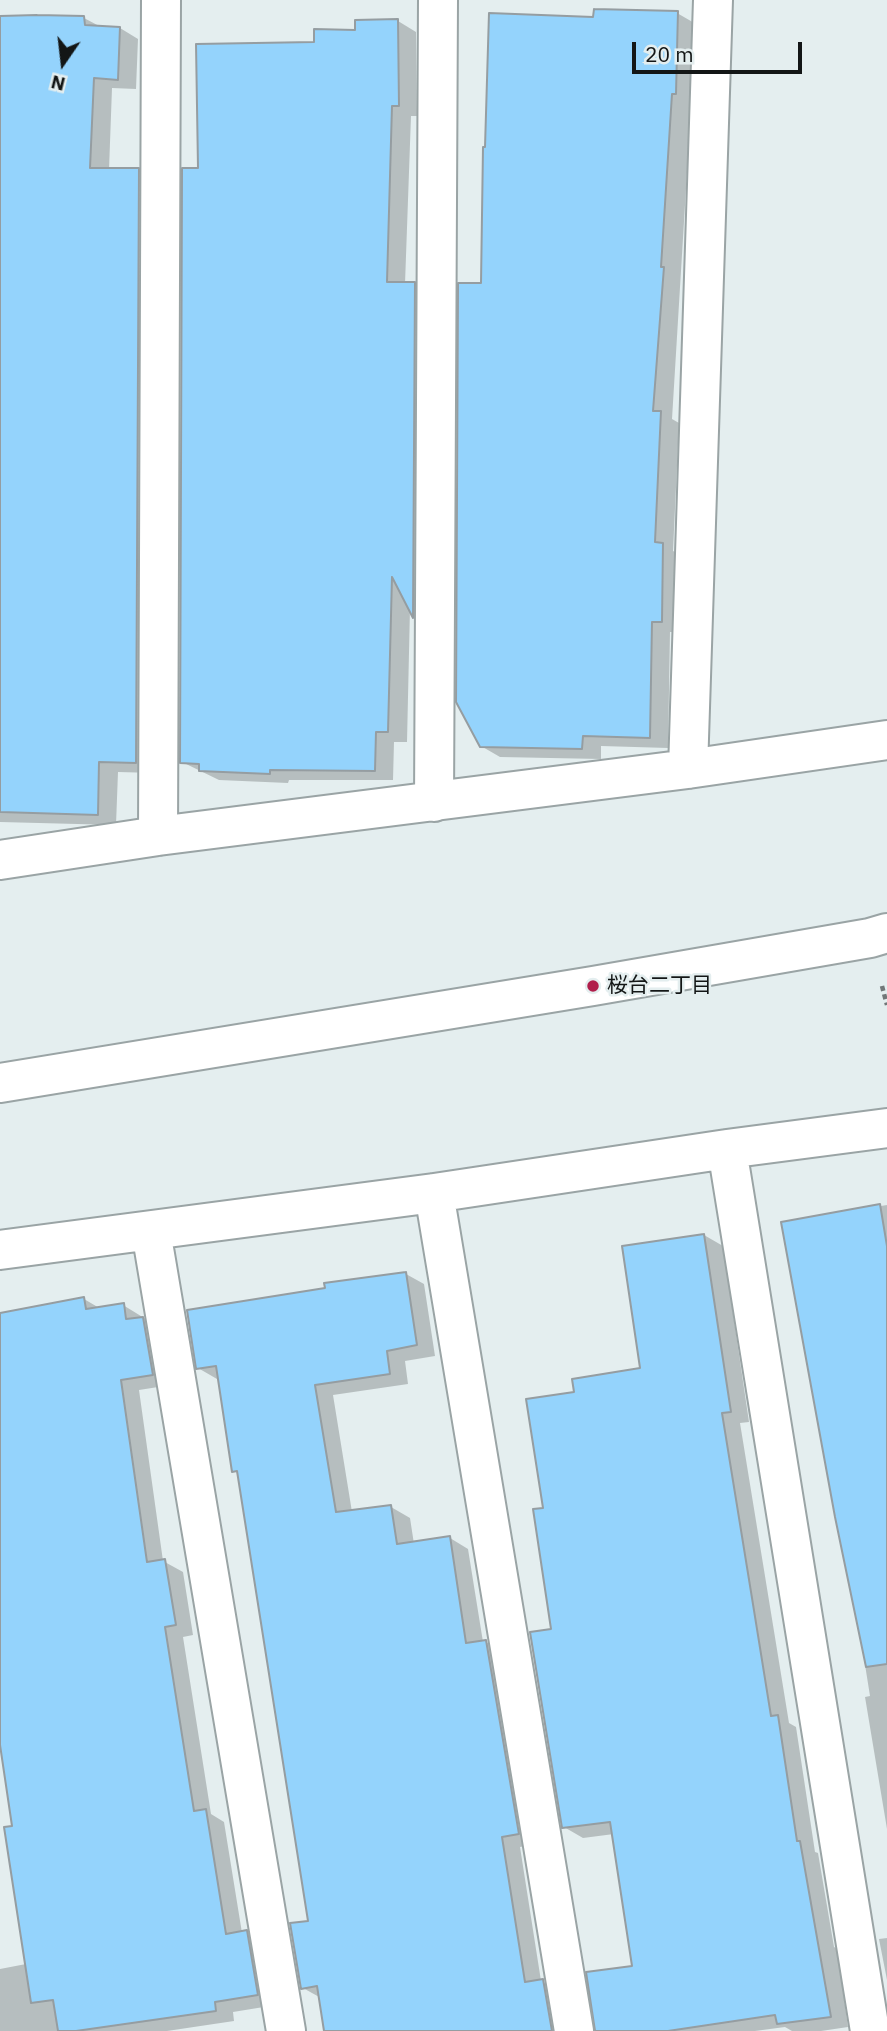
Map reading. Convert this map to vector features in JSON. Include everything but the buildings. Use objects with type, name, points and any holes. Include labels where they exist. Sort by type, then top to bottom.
[{"type":"street","points":[[158,836],[161,0]]},
{"type":"street","points":[[434,802],[438,0]]},
{"type":"street","points":[[688,769],[713,0]]},
{"type":"street","points":[[0,860],[158,836],[688,769],[887,740]]},
{"type":"street","points":[[0,1083],[593,986],[887,933]]},
{"type":"street","points":[[0,1250],[435,1193],[887,1128]]},
{"type":"street","points":[[727,1149],[870,2031]]},
{"type":"street","points":[[435,1193],[574,2031]]},
{"type":"street","points":[[151,1231],[286,2031]]},
{"type":"place","name":"桜台二丁目","points":[[593,986]]}]
